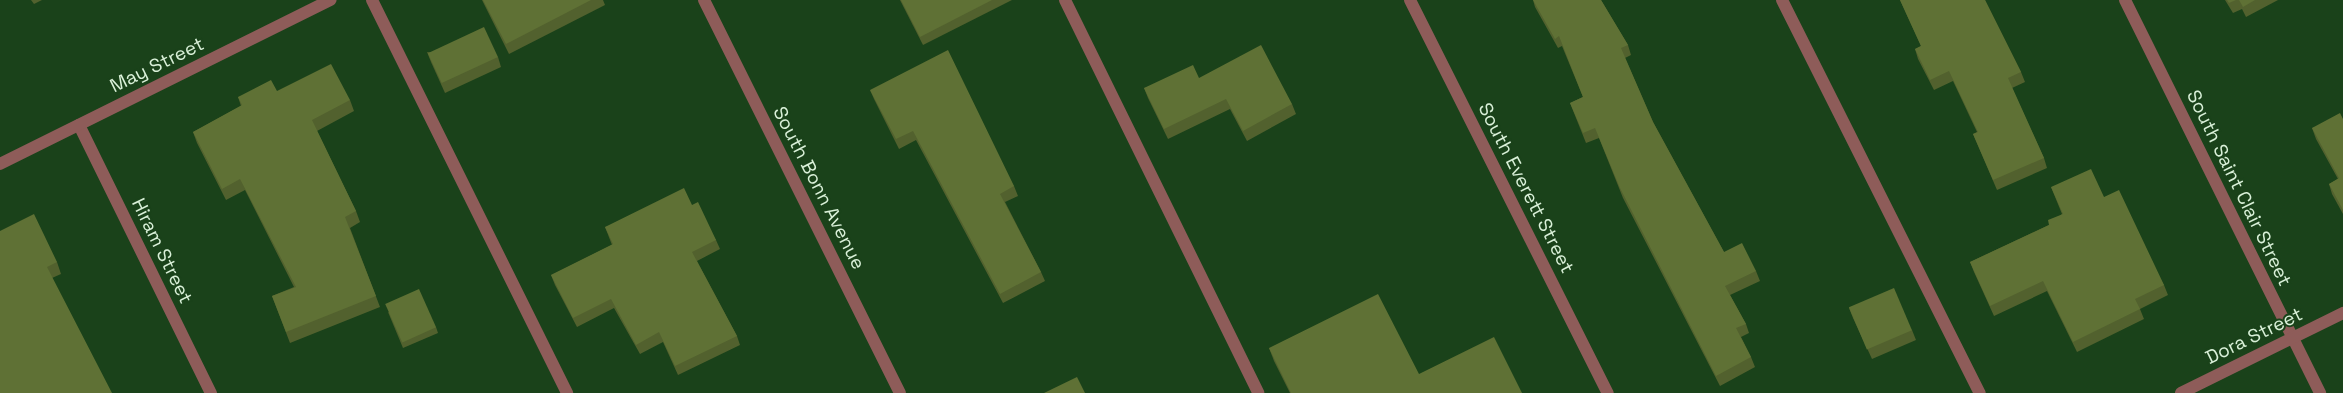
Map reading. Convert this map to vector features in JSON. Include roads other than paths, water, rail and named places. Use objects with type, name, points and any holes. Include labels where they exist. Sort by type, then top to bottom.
[{"type":"street","name":"May Street","points":[[0,164],[330,0]]},
{"type":"street","points":[[372,0],[567,393]]},
{"type":"street","name":"South Bonn Avenue","points":[[704,0],[900,393]]},
{"type":"street","points":[[1065,0],[1258,393]]},
{"type":"street","name":"South Everett Street","points":[[1410,0],[1608,393]]},
{"type":"street","points":[[1782,0],[1980,393]]},
{"type":"street","name":"South Saint Clair Street","points":[[2125,0],[2320,393]]},
{"type":"street","name":"Hiram Street","points":[[79,125],[211,393]]},
{"type":"street","name":"Dora Street","points":[[2181,393],[2343,313]]}]
